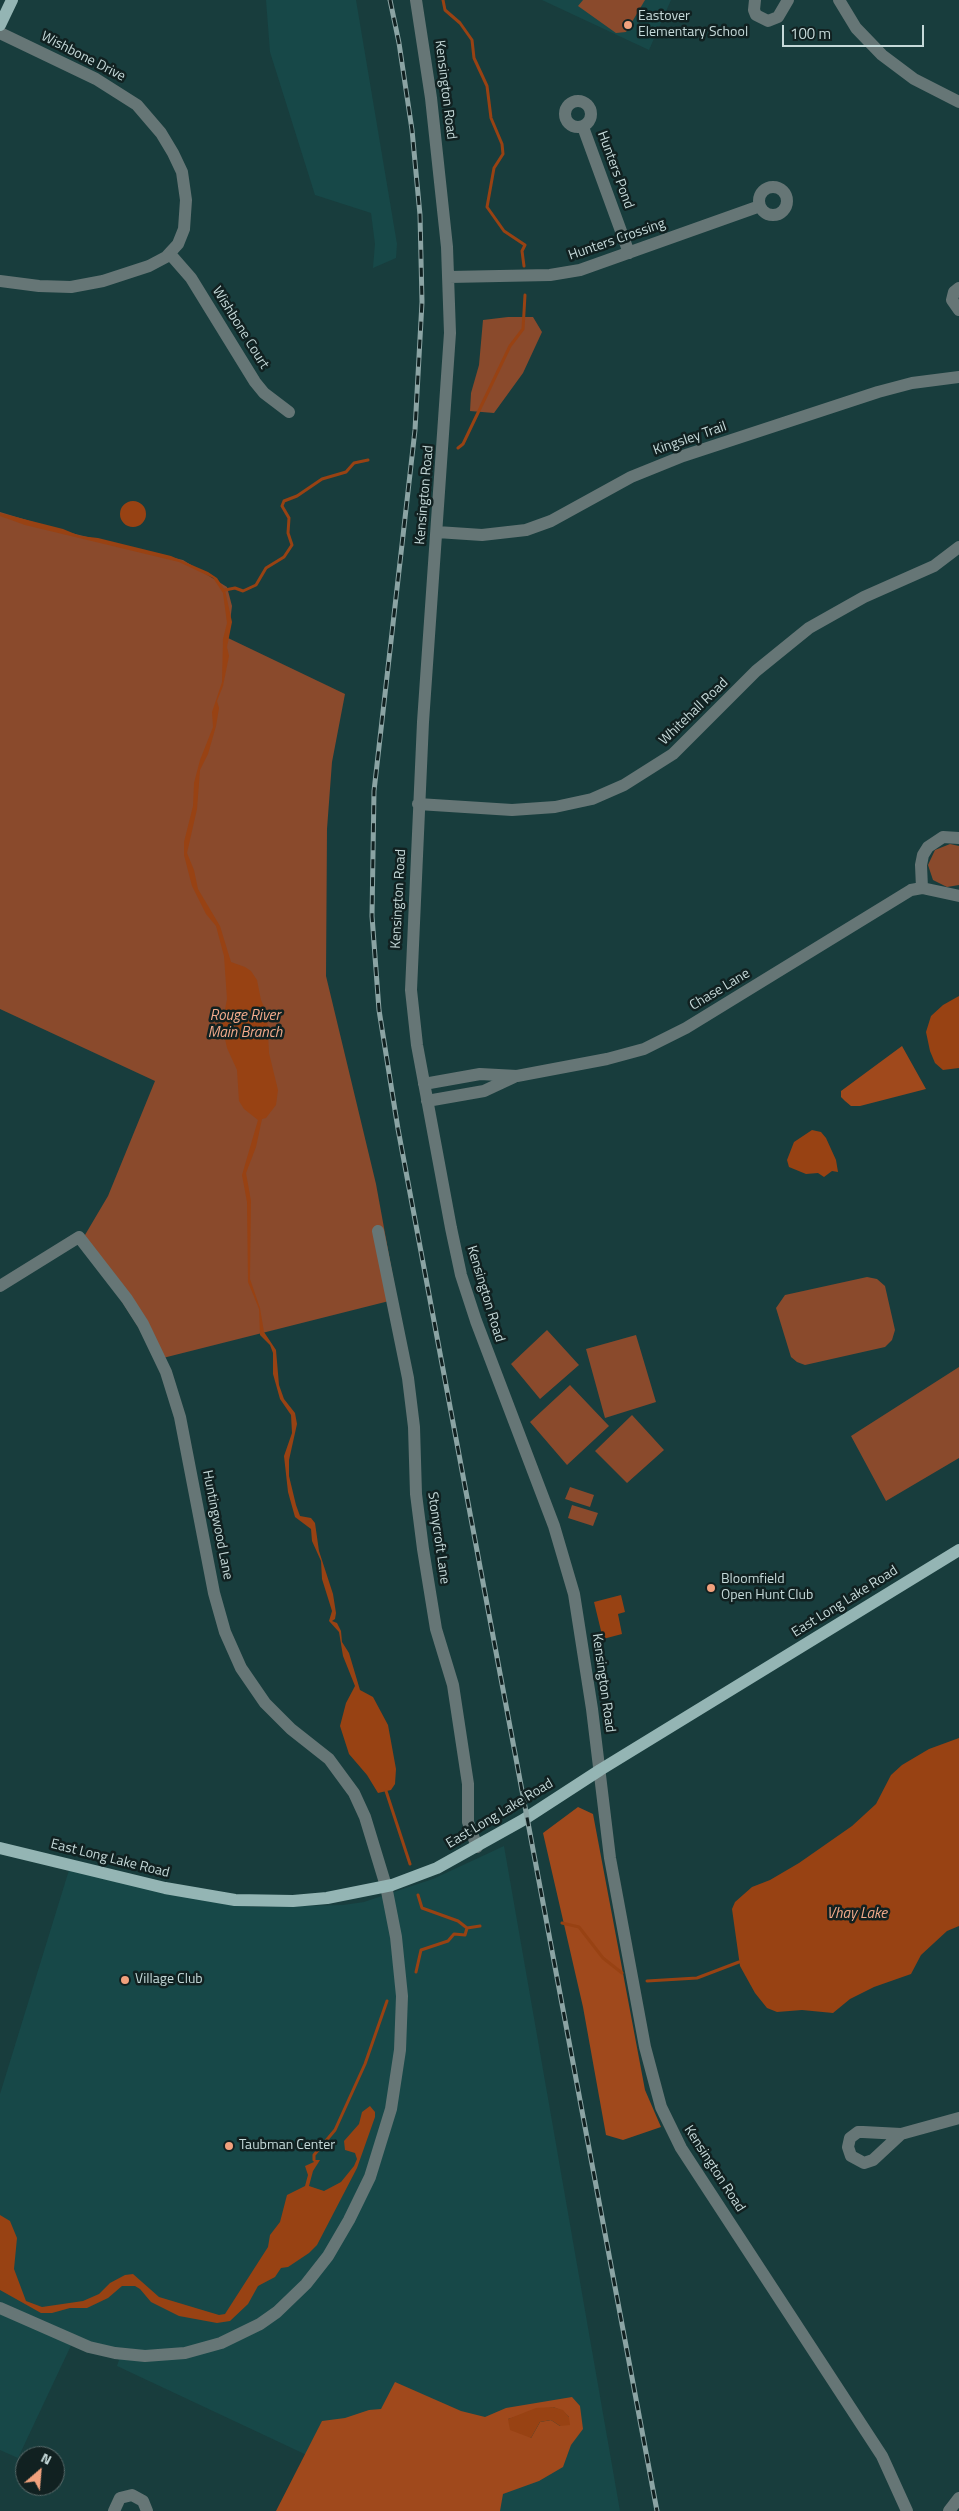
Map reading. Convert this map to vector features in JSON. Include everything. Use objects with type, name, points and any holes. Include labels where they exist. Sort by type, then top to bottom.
[{"type":"main road","points":[[0,25],[12,0]]},
{"type":"main road","name":"East Long Lake Road","points":[[0,1848],[164,1888],[235,1900],[285,1901],[327,1898],[386,1886],[437,1868],[477,1846],[959,1550]]},
{"type":"street","name":"Kensington Road","points":[[416,0],[432,98],[449,277],[449,374],[436,532],[418,804],[411,990],[413,1019],[424,1084],[461,1275],[476,1321],[554,1526],[570,1580],[581,1634],[610,1858],[655,2090],[668,2123],[681,2148],[874,2442],[890,2471],[907,2511]]},
{"type":"street","points":[[755,0],[754,10],[756,14],[768,21],[778,17],[788,0]]},
{"type":"street","points":[[838,0],[856,28],[882,55],[914,79],[959,102]]},
{"type":"street","name":"Wishbone Drive","points":[[0,33],[116,90],[137,105],[158,129],[178,164],[185,191],[184,229],[178,244],[170,254]]},
{"type":"street","name":"Hunters Pond","points":[[583,127],[629,253]]},
{"type":"street","name":"Hunters Crossing","points":[[449,277],[557,274],[580,270],[760,206]]},
{"type":"street","points":[[0,281],[50,287],[86,285],[135,272],[170,254]]},
{"type":"street","name":"Wishbone Court","points":[[170,254],[191,278],[255,382],[264,393],[289,412]]},
{"type":"street","points":[[959,288],[954,292],[952,300],[959,310]]},
{"type":"street","name":"Kingsley Trail","points":[[436,532],[482,534],[526,530],[551,521],[632,477],[684,456],[878,392],[912,383],[959,377]]},
{"type":"street","name":"Whitehall Road","points":[[418,804],[512,810],[548,808],[586,800],[624,785],[673,754],[756,671],[809,628],[864,597],[934,566],[959,547]]},
{"type":"street","points":[[959,838],[943,837],[928,847],[923,855],[922,866],[922,888],[959,896]]},
{"type":"street","name":"Chase Lane","points":[[424,1084],[480,1074],[516,1076],[626,1055],[662,1042],[911,890],[922,888]]},
{"type":"street","name":"Chase Lane","points":[[427,1101],[484,1091],[516,1076]]},
{"type":"street","name":"Stonycroft Lane","points":[[378,1231],[408,1378],[416,1494],[423,1549],[436,1629],[453,1685],[468,1784],[468,1822],[477,1846]]},
{"type":"street","name":"Huntingwood Lane","points":[[0,1286],[79,1237],[136,1311],[158,1354],[180,1417],[214,1593],[231,1647],[241,1668],[265,1703],[282,1721],[329,1759],[347,1781],[364,1817],[386,1886]]},
{"type":"street","points":[[0,2308],[89,2347],[125,2355],[157,2356],[194,2351],[238,2336],[278,2312],[306,2284],[328,2256],[357,2206],[376,2161],[391,2110],[400,2050],[402,1996],[398,1952],[386,1886]]},
{"type":"street","points":[[901,2134],[959,2118]]},
{"type":"street","points":[[114,2511],[120,2498],[132,2495],[143,2501],[146,2511]]},
{"type":"street","points":[[950,2511],[959,2498]]},
{"type":"shaded area","points":[[266,0],[356,0],[397,244],[396,258],[373,268],[375,244],[371,213],[315,195],[270,52]]},
{"type":"shaded area","name":"Eastover Elementary School","points":[[542,0],[671,0],[649,50]]},
{"type":"shaded area","points":[[583,0],[645,0],[626,32],[616,33],[578,6]]},
{"type":"shaded area","points":[[533,317],[542,332],[523,373],[494,413],[470,411],[471,393],[479,365],[483,320]]},
{"type":"shaded area","points":[[0,512],[63,531],[183,560],[227,587],[232,606],[228,638],[345,694],[332,762],[327,829],[326,976],[376,1184],[397,1299],[159,1359],[82,1240],[108,1196],[155,1081],[0,1009]]},
{"type":"shaded area","points":[[950,844],[959,846],[959,885],[947,887],[933,880],[928,865],[935,850]]},
{"type":"shaded area","points":[[902,1046],[926,1089],[860,1106],[851,1106],[841,1097],[841,1091]]},
{"type":"shaded area","points":[[867,1277],[877,1279],[885,1286],[895,1330],[892,1340],[885,1347],[805,1365],[791,1357],[776,1308],[785,1295]]},
{"type":"shaded area","points":[[547,1330],[579,1365],[540,1399],[511,1364]]},
{"type":"shaded area","points":[[636,1335],[656,1402],[605,1418],[586,1349]]},
{"type":"shaded area","points":[[959,1367],[959,1458],[886,1501],[851,1436]]},
{"type":"shaded area","points":[[570,1385],[609,1426],[567,1465],[530,1422]]},
{"type":"shaded area","points":[[632,1415],[664,1450],[627,1483],[595,1451]]},
{"type":"shaded area","points":[[570,1487],[594,1495],[590,1507],[565,1499]]},
{"type":"shaded area","points":[[572,1505],[598,1513],[593,1526],[568,1518]]},
{"type":"shaded area","points":[[578,1807],[593,1814],[645,2090],[661,2127],[623,2140],[606,2135],[583,2007],[543,1833]]},
{"type":"shaded area","points":[[504,1846],[620,2511],[426,2511],[117,2366],[119,2360],[75,2337],[24,2446],[15,2446],[15,2457],[0,2450],[0,2094],[69,1870],[229,1905],[256,1907],[343,1905],[364,1902],[433,1879]]},
{"type":"shaded area","points":[[395,2382],[461,2411],[485,2417],[506,2408],[572,2397],[580,2406],[583,2429],[571,2445],[563,2467],[539,2481],[503,2494],[500,2511],[276,2511],[322,2421],[345,2418],[369,2410],[381,2409]],"holes":[[[553,2407],[563,2411],[569,2417],[560,2426],[551,2420],[540,2422],[531,2438],[508,2419]]]},
{"type":"water","points":[[133,501],[142,505],[146,514],[142,523],[133,527],[124,523],[120,514],[124,505]]},
{"type":"water","name":"Rouge River Main Branch","points":[[0,513],[63,529],[80,536],[98,538],[171,556],[208,572],[217,578],[225,590],[232,622],[227,647],[229,656],[223,686],[217,701],[219,708],[216,726],[208,754],[200,770],[197,809],[187,853],[194,870],[198,889],[220,926],[231,962],[251,971],[257,980],[261,1000],[267,1014],[269,1053],[278,1090],[276,1105],[266,1118],[262,1119],[256,1147],[246,1173],[251,1201],[250,1279],[260,1308],[264,1332],[276,1350],[279,1385],[284,1399],[295,1413],[297,1424],[289,1460],[289,1476],[296,1505],[300,1516],[311,1518],[315,1523],[319,1551],[333,1594],[336,1613],[335,1619],[332,1621],[337,1623],[341,1631],[342,1642],[349,1653],[360,1690],[373,1697],[388,1725],[396,1769],[395,1784],[391,1790],[378,1793],[367,1775],[349,1754],[340,1726],[346,1703],[355,1686],[343,1656],[339,1632],[329,1621],[332,1611],[322,1579],[321,1561],[312,1541],[311,1529],[295,1517],[288,1492],[284,1456],[292,1433],[291,1415],[280,1399],[273,1374],[273,1353],[270,1345],[260,1335],[259,1309],[248,1282],[247,1202],[242,1175],[258,1120],[244,1109],[239,1101],[237,1070],[227,1048],[222,1025],[227,999],[224,956],[216,926],[206,914],[192,886],[184,855],[184,842],[193,806],[194,783],[200,760],[213,727],[212,712],[222,682],[223,639],[227,623],[223,593],[213,578],[179,562],[25,525],[0,516]]},
{"type":"water","points":[[959,996],[959,1068],[943,1070],[935,1063],[926,1032],[931,1016],[943,1005]]},
{"type":"water","points":[[812,1130],[821,1132],[826,1138],[836,1160],[838,1172],[832,1171],[824,1177],[818,1173],[806,1174],[789,1167],[787,1160],[794,1142]]},
{"type":"water","points":[[621,1595],[625,1612],[618,1614],[622,1634],[603,1639],[594,1602]]},
{"type":"water","name":"Vhay Lake","points":[[959,1738],[959,1926],[947,1931],[921,1955],[911,1974],[874,1987],[850,1999],[833,2013],[802,2010],[777,2012],[767,2008],[755,1993],[740,1966],[732,1909],[735,1902],[752,1887],[770,1880],[799,1863],[852,1826],[876,1804],[891,1775],[902,1765],[929,1749]]},
{"type":"water","points":[[370,2106],[375,2112],[375,2117],[357,2168],[317,2245],[309,2253],[288,2267],[281,2268],[275,2277],[258,2286],[248,2304],[230,2321],[217,2323],[179,2316],[151,2302],[135,2286],[122,2286],[108,2298],[87,2308],[70,2308],[52,2313],[41,2313],[0,2290],[0,2215],[10,2221],[17,2238],[14,2269],[26,2301],[42,2307],[83,2301],[99,2294],[110,2283],[125,2275],[133,2274],[159,2297],[219,2315],[225,2314],[268,2247],[270,2235],[280,2222],[287,2195],[305,2186],[308,2175],[305,2166],[314,2162],[314,2160],[320,2160],[313,2171],[309,2186],[324,2191],[341,2182],[354,2166],[357,2159],[355,2153],[345,2150],[344,2141],[359,2124],[362,2112]]},
{"type":"water","points":[[553,2407],[563,2410],[569,2417],[570,2425],[560,2426],[551,2420],[540,2422],[531,2438],[510,2430],[508,2419],[536,2408]]},
{"type":"waterway","points":[[443,0],[445,10],[460,23],[472,40],[474,58],[487,86],[491,118],[502,144],[503,154],[494,168],[487,207],[504,231],[525,245],[522,251],[524,266]]},
{"type":"waterway","points":[[458,448],[463,444],[510,346],[523,329],[525,295]]},
{"type":"waterway","points":[[225,590],[235,588],[243,591],[256,585],[266,568],[284,557],[292,545],[288,533],[289,518],[282,506],[284,501],[297,496],[322,479],[346,472],[354,463],[368,460]]},
{"type":"waterway","name":"Rouge River Main Branch","points":[[386,1791],[410,1864]]},
{"type":"waterway","name":"Rouge River Main Branch","points":[[416,1972],[421,1950],[448,1941],[454,1934],[465,1935],[467,1928],[458,1921],[422,1908],[418,1895]]},
{"type":"waterway","points":[[562,1923],[579,1927],[603,1958],[622,1973]]},
{"type":"waterway","points":[[467,1928],[480,1926]]},
{"type":"waterway","points":[[647,1981],[697,1978],[739,1962]]},
{"type":"waterway","name":"Rouge River Main Branch","points":[[314,2160],[314,2155],[335,2130],[365,2064],[387,2001]]},
{"type":"railway","points":[[390,0],[399,43],[412,130],[420,215],[422,302],[415,430],[374,791],[372,916],[379,1010],[398,1129],[657,2511]]},
{"type":"place","name":"Eastover Elementary School","points":[[628,25]]},
{"type":"place","name":"Bloomfield Open Hunt Club","points":[[711,1588]]},
{"type":"place","name":"Village Club","points":[[125,1980]]},
{"type":"place","name":"Taubman Center","points":[[229,2146]]}]
